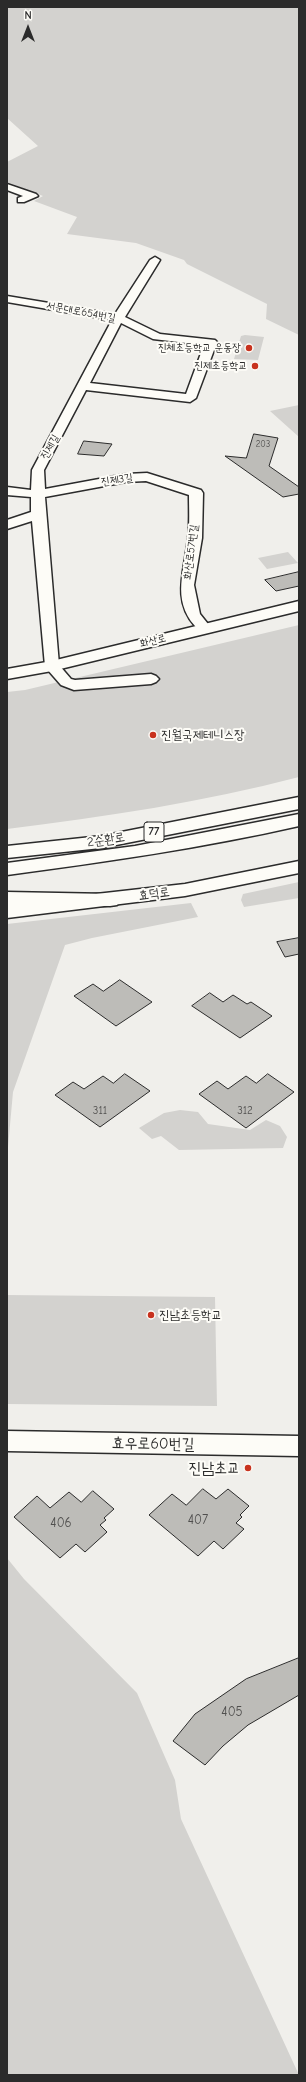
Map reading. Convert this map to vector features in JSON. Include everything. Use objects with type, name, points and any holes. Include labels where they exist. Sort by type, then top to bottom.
[{"type":"main road","name":"화산로","points":[[7,674],[52,666],[299,606]]},
{"type":"main road","name":"2순환로","points":[[7,852],[101,842],[253,814],[299,803]]},
{"type":"main road","name":"2순환로","points":[[7,869],[135,852],[250,831],[299,820]]},
{"type":"main road","name":"효덕로","points":[[7,911],[185,890],[299,867]]},
{"type":"main road","points":[[7,898],[110,900]]},
{"type":"street","points":[[7,187],[32,196],[21,200]]},
{"type":"street","name":"진제길","points":[[52,666],[38,514],[37,494],[40,464],[84,386],[118,319],[155,260]]},
{"type":"street","name":"서문대로654번길","points":[[7,299],[98,313],[129,322],[157,338],[211,342],[190,398],[84,386]]},
{"type":"street","name":"진제3길","points":[[7,491],[37,494],[136,477],[147,477],[196,493]]},
{"type":"street","name":"화산로57번길","points":[[196,493],[195,538],[187,585],[193,615],[205,629]]},
{"type":"street","points":[[7,525],[38,514]]},
{"type":"street","points":[[52,666],[66,682],[74,685],[151,679]]},
{"type":"street","name":"효우로60번길","points":[[7,1441],[299,1446]]},
{"type":"shaded area","points":[[7,7],[299,7],[299,335],[266,319],[267,304],[187,264],[184,260],[136,243],[67,234],[77,217],[34,201],[43,196],[7,182],[7,162],[38,146],[7,118]]},
{"type":"shaded area","name":"진체초등학교 운동장","points":[[241,336],[264,337],[258,360],[234,359]]},
{"type":"shaded area","points":[[299,405],[299,437],[270,411]]},
{"type":"shaded area","points":[[288,552],[298,563],[267,569],[258,558]]},
{"type":"shaded area","name":"진월국제테니스장","points":[[299,625],[299,777],[227,794],[154,808],[7,829],[7,692],[25,690]]},
{"type":"shaded area","points":[[299,882],[299,898],[244,907],[241,900],[243,894]]},
{"type":"shaded area","points":[[191,903],[198,917],[92,938],[65,945],[13,1092],[7,1158],[7,924]]},
{"type":"shaded area","points":[[180,1110],[198,1112],[208,1124],[250,1130],[266,1120],[280,1126],[287,1137],[283,1148],[179,1150],[161,1136],[152,1139],[139,1128],[164,1113]]},
{"type":"shaded area","points":[[7,1295],[215,1297],[217,1406],[7,1404]]},
{"type":"shaded area","points":[[7,1558],[24,1579],[137,1693],[175,1780],[181,1819],[299,2075],[7,2075]]},
{"type":"building","points":[[254,434],[278,438],[269,466],[299,487],[299,494],[283,497],[225,456],[246,458]]},
{"type":"building","points":[[84,441],[112,444],[104,456],[78,454]]},
{"type":"building","points":[[299,572],[299,586],[276,591],[265,580]]},
{"type":"building","points":[[299,938],[299,954],[285,957],[277,942]]},
{"type":"building","points":[[120,980],[152,1002],[116,1026],[74,996],[93,984],[103,991]]},
{"type":"building","points":[[210,993],[223,1002],[233,995],[247,1004],[251,1002],[272,1016],[240,1038],[192,1006]]},
{"type":"building","points":[[125,1074],[150,1091],[100,1127],[55,1095],[73,1082],[84,1089],[103,1076],[113,1083]]},
{"type":"building","points":[[268,1074],[294,1092],[246,1128],[199,1094],[217,1081],[228,1089],[246,1076],[256,1083]]},
{"type":"building","points":[[203,1489],[216,1499],[228,1489],[249,1506],[240,1515],[242,1517],[236,1523],[244,1529],[223,1549],[214,1541],[198,1556],[149,1515],[172,1494],[186,1505]]},
{"type":"building","points":[[93,1491],[114,1509],[104,1518],[106,1520],[100,1525],[107,1532],[85,1552],[76,1544],[60,1558],[14,1517],[37,1496],[50,1508],[69,1492],[81,1502]]},
{"type":"building","points":[[299,1658],[299,1695],[248,1725],[223,1746],[205,1765],[173,1741],[195,1714],[246,1679]]},
{"type":"place","name":"진체초등학교 운동장","points":[[249,348]]},
{"type":"place","name":"진제초등학교","points":[[255,366]]},
{"type":"place","name":"진월국제테니스장","points":[[153,735]]},
{"type":"place","name":"진남초등학교","points":[[151,1315]]},
{"type":"place","name":"진남초교","points":[[248,1468]]}]
